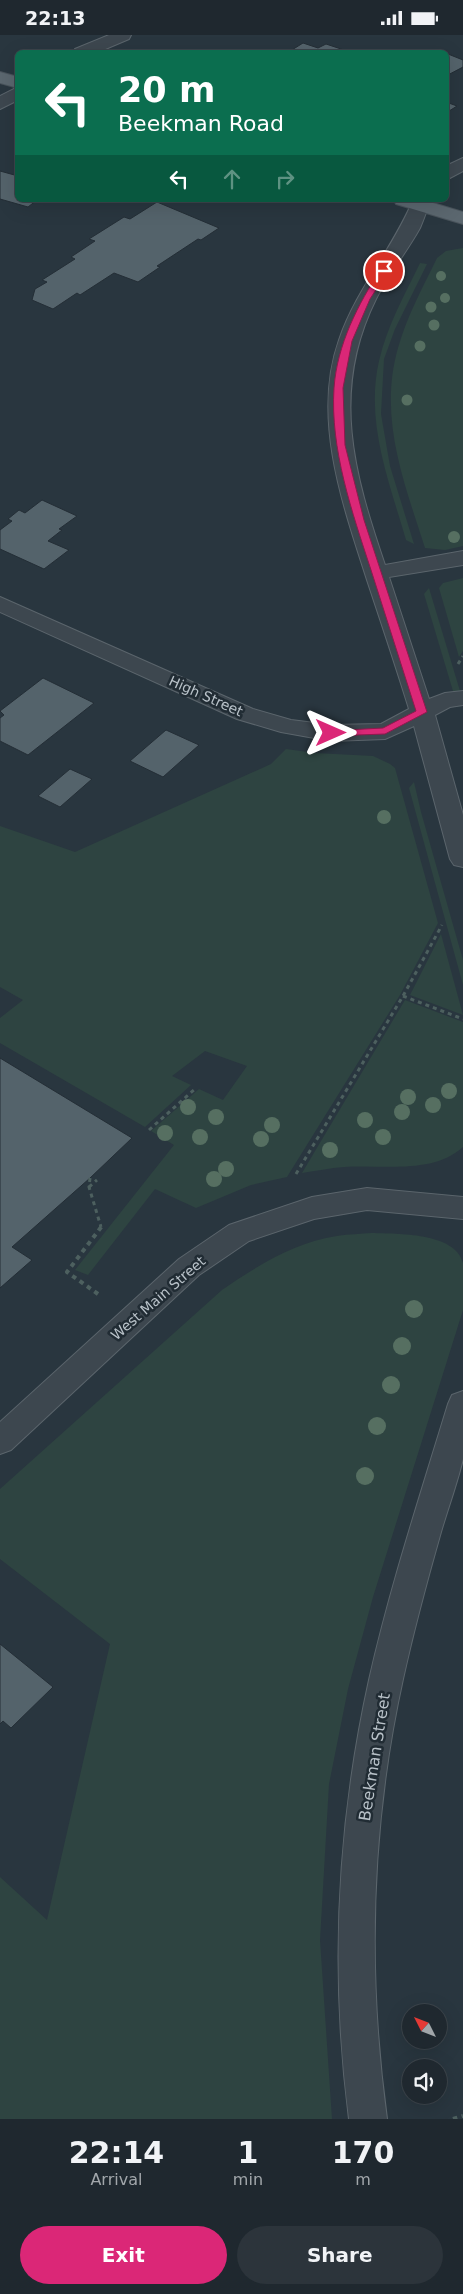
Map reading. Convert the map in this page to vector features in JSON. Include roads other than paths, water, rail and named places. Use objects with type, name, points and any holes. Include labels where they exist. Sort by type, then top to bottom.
[{"type":"main road","points":[[0,77],[15,82]]},
{"type":"main road","points":[[415,202],[463,218]]},
{"type":"street","points":[[89,50],[123,35]]},
{"type":"street","points":[[0,104],[15,94]]},
{"type":"street","points":[[449,173],[463,163]]},
{"type":"street","points":[[415,202],[411,227],[366,299],[348,341],[338,388],[341,445],[359,520],[422,712],[463,859]]},
{"type":"street","points":[[376,573],[463,558]]},
{"type":"street","name":"High Street","points":[[0,604],[245,714],[289,727],[331,733],[385,731],[445,700],[463,698]]},
{"type":"street","name":"West Main Street","points":[[0,1441],[189,1267],[239,1233],[312,1208],[367,1199],[463,1208]]},
{"type":"street","name":"Beekman Street","points":[[368,2119],[363,2085],[355,1956],[362,1826],[378,1721],[397,1636],[463,1404]]}]
